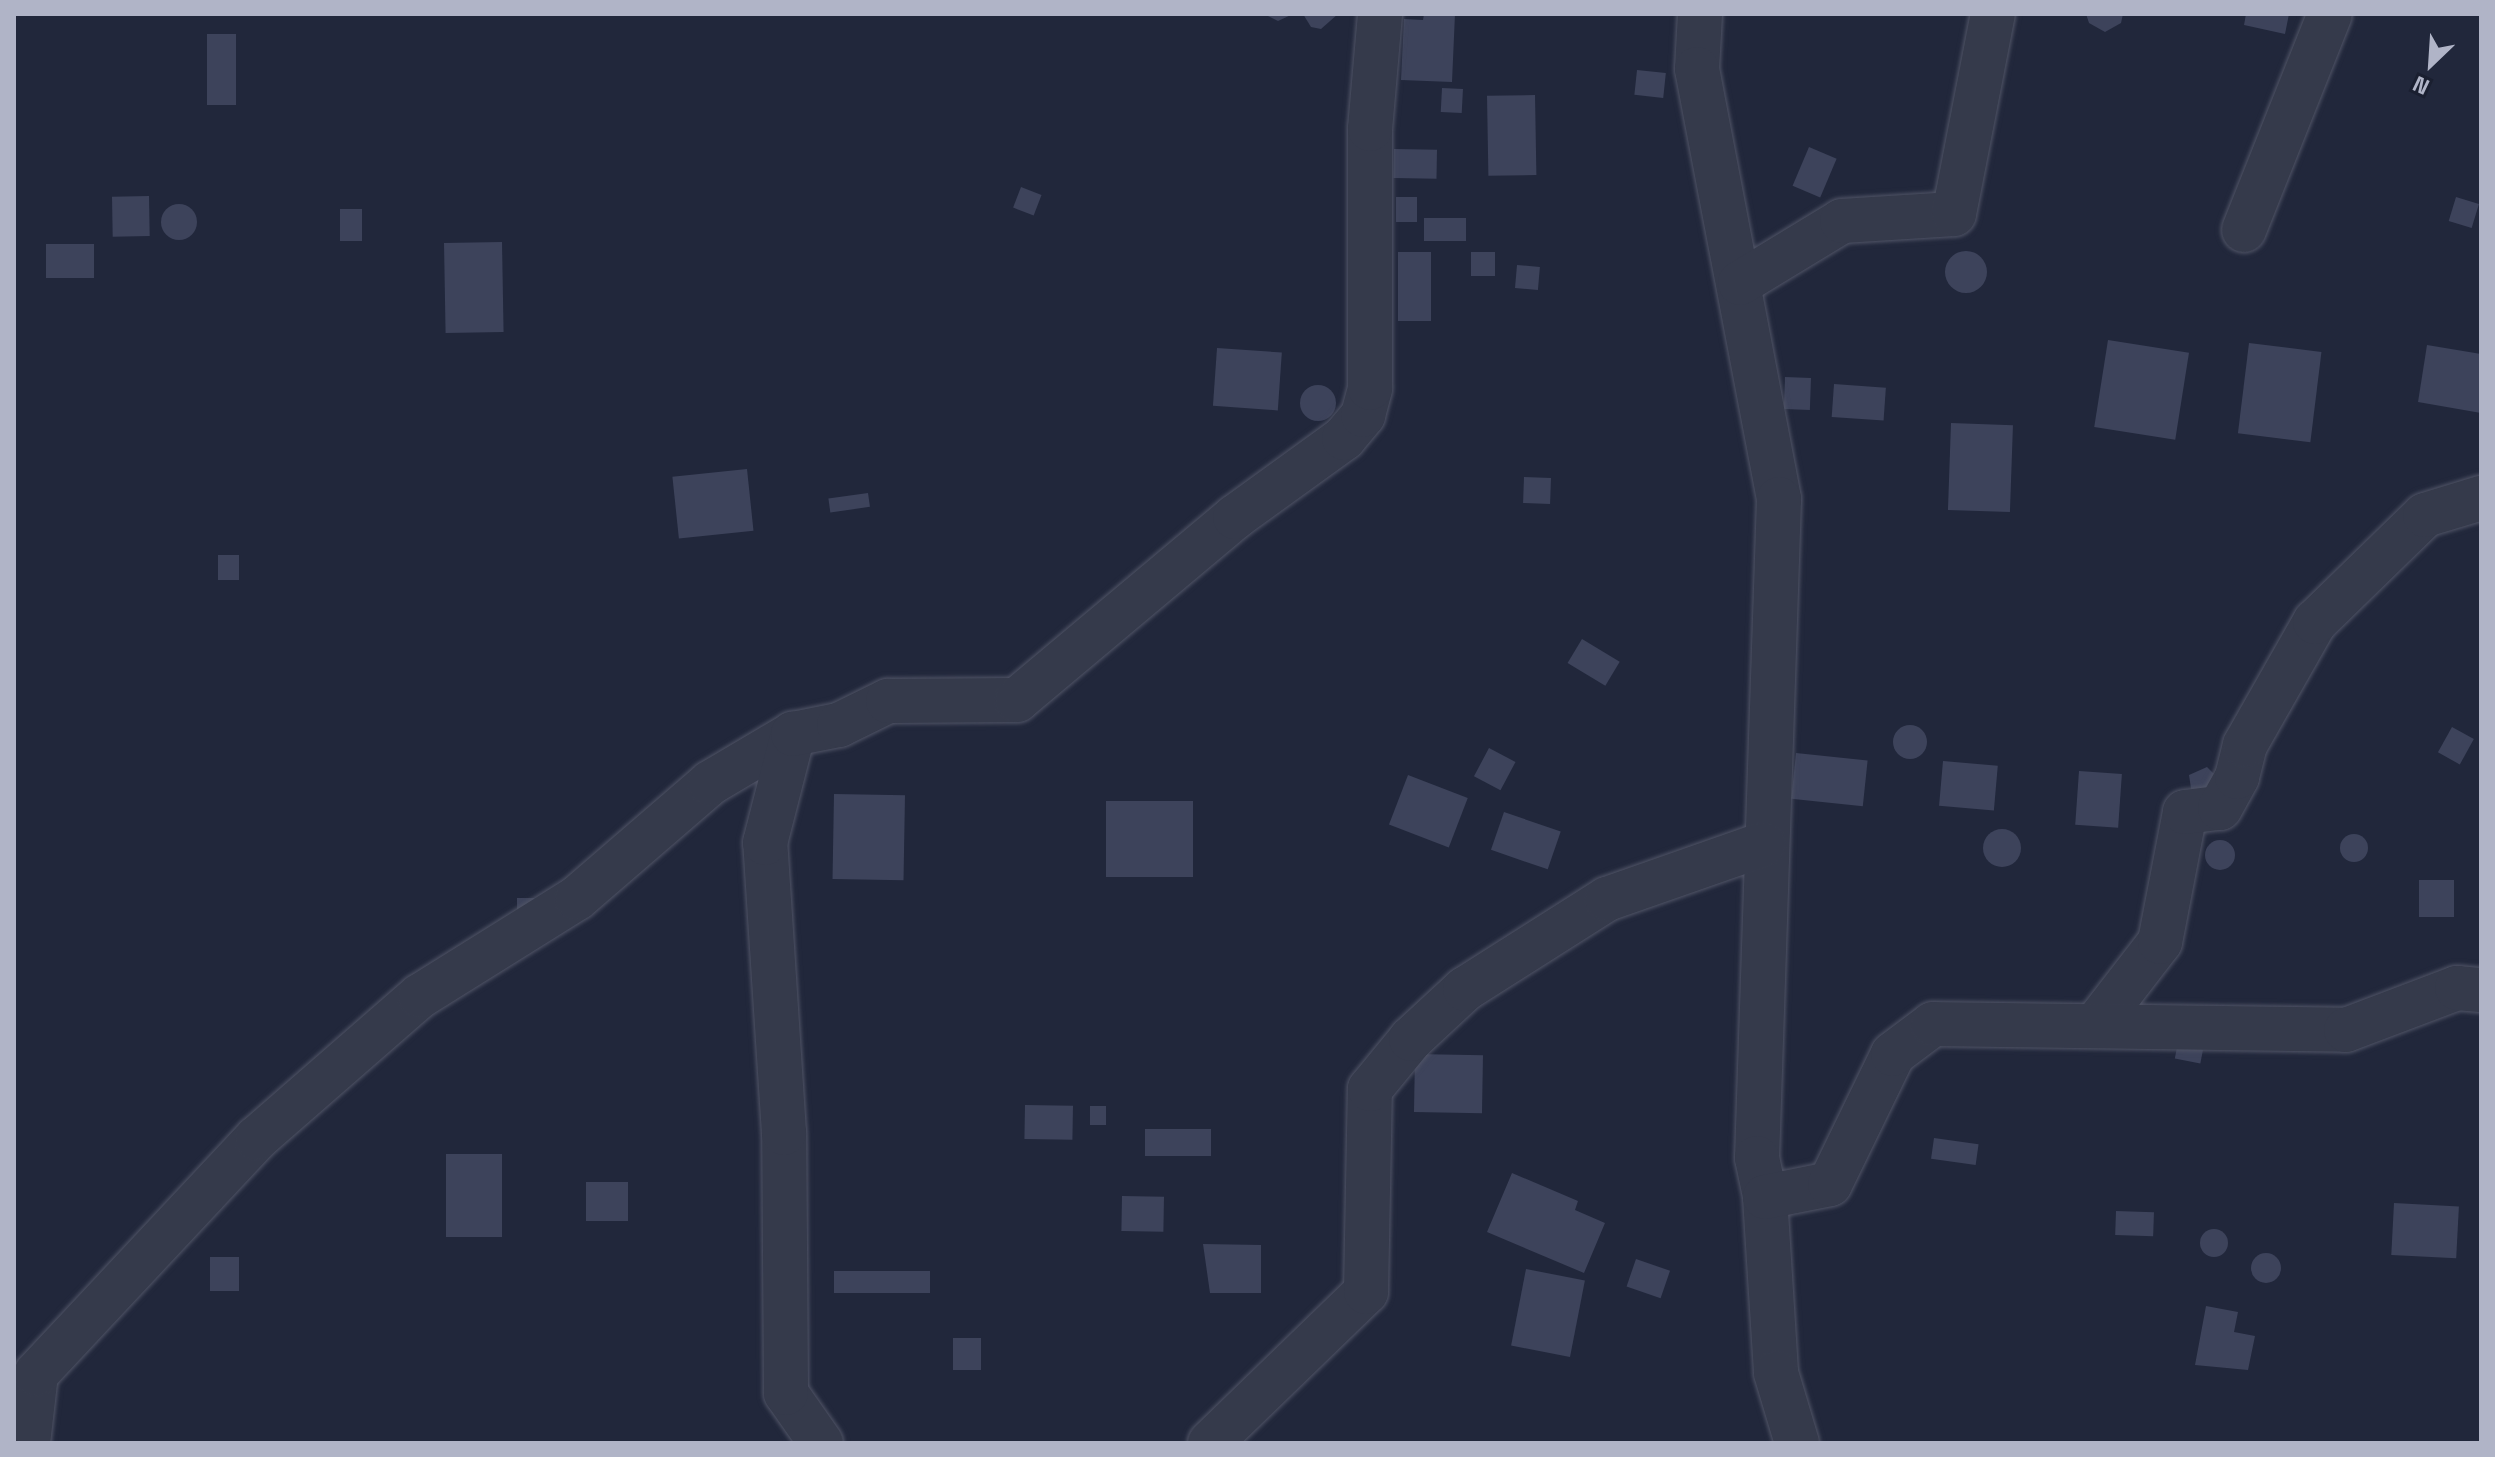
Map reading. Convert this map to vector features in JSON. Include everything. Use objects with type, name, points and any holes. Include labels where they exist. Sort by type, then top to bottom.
[{"type":"street","points":[[28,1443],[36,1374],[257,1138],[420,996],[577,898],[710,783],[793,734],[839,725],[888,701],[1017,700],[1235,517],[1353,426],[1363,415],[1370,388],[1370,129],[1380,14]]},
{"type":"street","points":[[1700,14],[1697,69],[1779,499],[1764,844],[1757,1158],[1765,1197],[1776,1373],[1797,1443]]},
{"type":"street","points":[[1740,283],[1842,221],[1954,214],[1993,14]]},
{"type":"street","points":[[2244,230],[2330,14]]},
{"type":"street","points":[[2095,1026],[2160,942],[2185,812],[2220,808],[2237,777],[2245,745],[2315,622],[2425,515],[2481,498]]},
{"type":"street","points":[[778,1443],[786,1393],[784,1133],[765,843],[793,734]]},
{"type":"street","points":[[1210,1443],[1366,1292],[1370,1089],[1411,1039],[1465,989],[1607,899],[1764,844]]},
{"type":"street","points":[[1765,1197],[1830,1184],[1893,1054],[1933,1024],[2346,1030],[2457,988],[2481,990]]},
{"type":"street","points":[[786,1393],[821,1443]]},
{"type":"building","points":[[1264,14],[1293,14],[1278,21]]},
{"type":"building","points":[[1303,14],[1338,14],[1321,29],[1311,27]]},
{"type":"building","points":[[1424,14],[1455,14],[1452,82],[1401,80],[1404,19],[1423,20]]},
{"type":"building","points":[[2086,14],[2123,14],[2121,23],[2105,32],[2089,23]]},
{"type":"building","points":[[2246,14],[2289,14],[2285,34],[2244,25]]},
{"type":"building","points":[[207,34],[236,34],[236,105],[207,105]]},
{"type":"building","points":[[1637,70],[1666,73],[1663,98],[1634,95]]},
{"type":"building","points":[[1442,88],[1463,89],[1462,113],[1441,112]]},
{"type":"building","points":[[1535,95],[1536,175],[1488,176],[1487,96]]},
{"type":"building","points":[[1809,147],[1837,159],[1820,197],[1793,186]]},
{"type":"building","points":[[1394,149],[1437,150],[1436,179],[1393,178]]},
{"type":"building","points":[[1021,187],[1042,195],[1034,215],[1013,208]]},
{"type":"building","points":[[149,196],[150,236],[113,237],[112,197]]},
{"type":"building","points":[[1396,197],[1417,197],[1417,222],[1396,222]]},
{"type":"building","points":[[2456,197],[2479,204],[2472,228],[2449,221]]},
{"type":"building","points":[[179,204],[192,209],[197,222],[192,235],[179,240],[166,235],[161,222],[166,209]]},
{"type":"building","points":[[340,209],[362,209],[362,241],[340,241]]},
{"type":"building","points":[[1424,218],[1466,218],[1466,241],[1424,241]]},
{"type":"building","points":[[502,242],[504,332],[446,333],[444,243]]},
{"type":"building","points":[[46,244],[94,244],[94,278],[46,278]]},
{"type":"building","points":[[1966,251],[1981,257],[1987,272],[1981,287],[1966,293],[1951,287],[1945,272],[1951,257]]},
{"type":"building","points":[[1398,252],[1431,252],[1431,321],[1398,321]]},
{"type":"building","points":[[1471,252],[1495,252],[1495,276],[1471,276]]},
{"type":"building","points":[[1517,265],[1540,267],[1538,290],[1515,288]]},
{"type":"building","points":[[2108,340],[2189,353],[2175,440],[2094,427]]},
{"type":"building","points":[[2249,343],[2321,352],[2310,442],[2238,433]]},
{"type":"building","points":[[2427,345],[2481,354],[2481,413],[2418,402]]},
{"type":"building","points":[[1217,348],[1282,353],[1278,410],[1213,406]]},
{"type":"building","points":[[1785,377],[1811,378],[1810,410],[1784,409]]},
{"type":"building","points":[[1834,384],[1886,388],[1884,421],[1832,417]]},
{"type":"building","points":[[1318,385],[1331,390],[1336,403],[1331,416],[1318,421],[1305,416],[1300,403],[1305,390]]},
{"type":"building","points":[[1951,423],[2013,425],[2010,512],[1948,510]]},
{"type":"building","points":[[747,469],[753,531],[679,538],[672,477]]},
{"type":"building","points":[[1524,477],[1551,478],[1550,504],[1523,503]]},
{"type":"building","points":[[868,493],[870,507],[830,512],[828,499]]},
{"type":"building","points":[[218,555],[239,555],[239,580],[218,580]]},
{"type":"building","points":[[1582,639],[1620,662],[1605,686],[1568,663]]},
{"type":"building","points":[[1910,725],[1922,730],[1927,742],[1922,754],[1910,759],[1898,754],[1893,742],[1898,730]]},
{"type":"building","points":[[2452,727],[2474,739],[2460,764],[2438,752]]},
{"type":"building","points":[[1489,748],[1515,762],[1500,790],[1474,776]]},
{"type":"building","points":[[1796,753],[1868,761],[1863,806],[1791,799]]},
{"type":"building","points":[[1943,761],[1998,766],[1994,811],[1939,806]]},
{"type":"building","points":[[2207,767],[2221,781],[2192,795],[2189,775]]},
{"type":"building","points":[[2079,771],[2122,774],[2118,828],[2075,825]]},
{"type":"building","points":[[1408,775],[1468,798],[1449,847],[1389,824]]},
{"type":"building","points":[[834,794],[905,795],[904,880],[833,879]]},
{"type":"building","points":[[1106,801],[1193,801],[1193,877],[1106,877]]},
{"type":"building","points":[[1504,812],[1561,832],[1548,869],[1491,850]]},
{"type":"building","points":[[2002,829],[2016,834],[2021,848],[2016,862],[2002,867],[1988,862],[1983,848],[1988,834]]},
{"type":"building","points":[[2354,834],[2364,838],[2368,848],[2364,858],[2354,862],[2344,858],[2340,848],[2344,838]]},
{"type":"building","points":[[2220,840],[2231,844],[2235,855],[2231,866],[2220,870],[2209,866],[2205,855],[2209,844]]},
{"type":"building","points":[[2419,880],[2454,880],[2454,917],[2419,917]]},
{"type":"building","points":[[517,898],[534,898],[534,918],[517,918]]},
{"type":"building","points":[[2179,1037],[2205,1042],[2200,1064],[2175,1059]]},
{"type":"building","points":[[1415,1054],[1483,1055],[1482,1113],[1414,1112]]},
{"type":"building","points":[[1025,1105],[1073,1106],[1072,1140],[1024,1139]]},
{"type":"building","points":[[1090,1106],[1106,1106],[1106,1125],[1090,1125]]},
{"type":"building","points":[[1145,1129],[1211,1129],[1211,1156],[1145,1156]]},
{"type":"building","points":[[1934,1138],[1979,1144],[1976,1165],[1931,1159]]},
{"type":"building","points":[[446,1154],[502,1154],[502,1237],[446,1237]]},
{"type":"building","points":[[1512,1173],[1578,1201],[1575,1210],[1605,1223],[1584,1273],[1487,1232]]},
{"type":"building","points":[[586,1182],[628,1182],[628,1221],[586,1221]]},
{"type":"building","points":[[1122,1196],[1164,1197],[1163,1232],[1121,1231]]},
{"type":"building","points":[[2394,1203],[2459,1206],[2456,1258],[2391,1255]]},
{"type":"building","points":[[2116,1211],[2154,1212],[2153,1236],[2115,1235]]},
{"type":"building","points":[[2214,1229],[2224,1233],[2228,1243],[2224,1253],[2214,1257],[2204,1253],[2200,1243],[2204,1233]]},
{"type":"building","points":[[1203,1244],[1261,1245],[1261,1293],[1210,1293]]},
{"type":"building","points":[[2266,1253],[2276,1258],[2281,1268],[2276,1278],[2266,1283],[2256,1278],[2251,1268],[2256,1258]]},
{"type":"building","points":[[210,1257],[239,1257],[239,1291],[210,1291]]},
{"type":"building","points":[[1636,1259],[1670,1271],[1661,1298],[1627,1286]]},
{"type":"building","points":[[1526,1269],[1585,1280],[1570,1357],[1511,1346]]},
{"type":"building","points":[[834,1271],[930,1271],[930,1293],[834,1293]]},
{"type":"building","points":[[2206,1306],[2238,1312],[2234,1332],[2255,1336],[2248,1370],[2195,1365]]},
{"type":"building","points":[[953,1338],[981,1338],[981,1370],[953,1370]]}]
